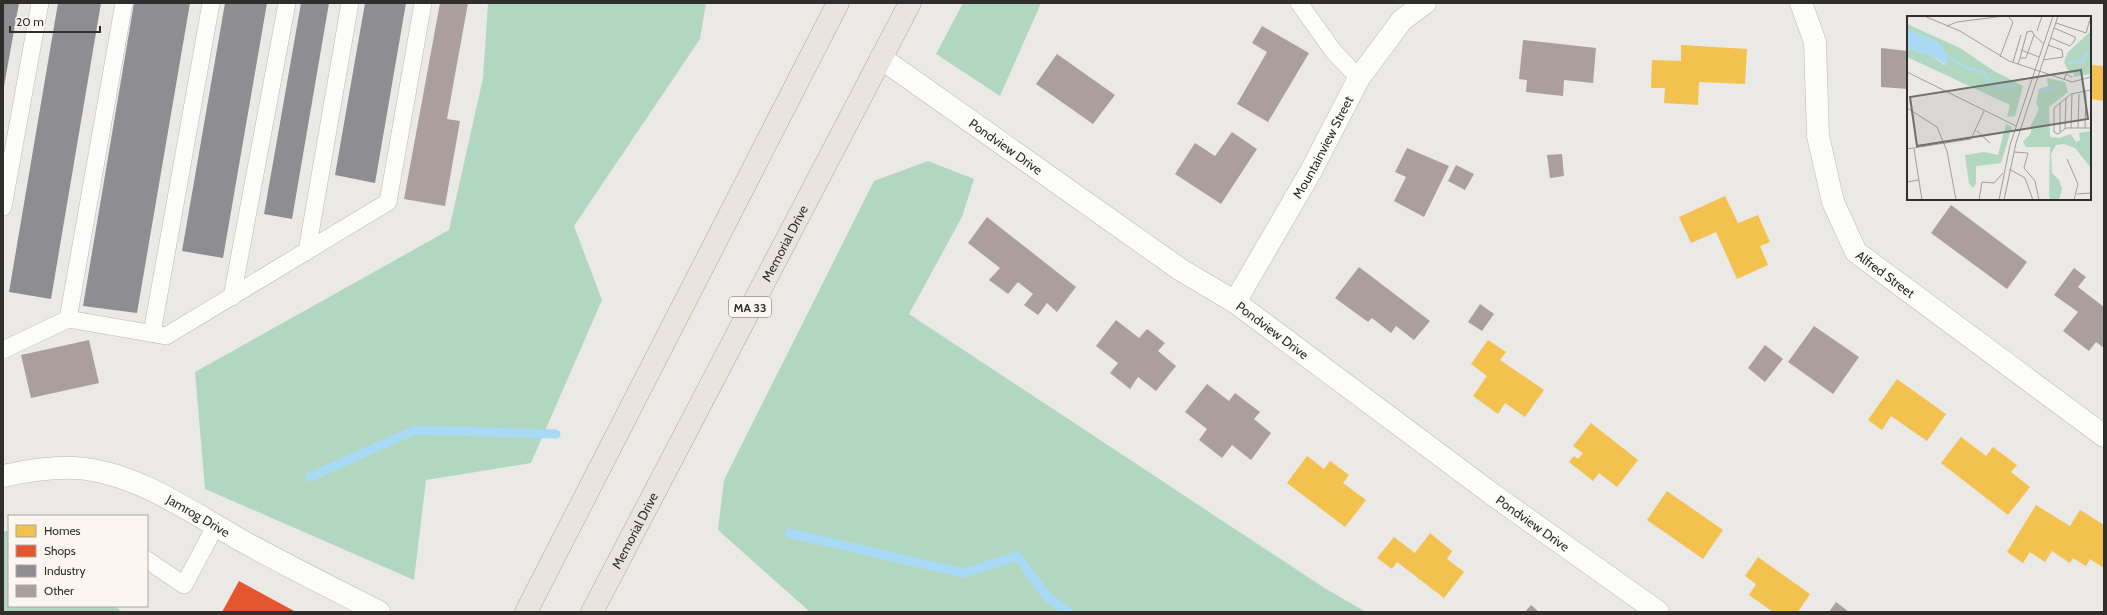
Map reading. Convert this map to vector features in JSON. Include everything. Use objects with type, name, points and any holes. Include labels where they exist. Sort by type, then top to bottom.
[{"type":"main road","points":[[526,612],[838,3]]},
{"type":"main road","name":"Memorial Drive","points":[[592,612],[910,3]]},
{"type":"street","name":"Mountainview Street","points":[[1235,302],[1311,171],[1359,78],[1402,20],[1425,3]]},
{"type":"street","name":"Alfred Street","points":[[1801,3],[1815,42],[1818,136],[1833,202],[1856,252],[2104,436]]},
{"type":"street","name":"Pondview Drive","points":[[881,58],[1181,270],[1235,302],[1492,494],[1658,612]]},
{"type":"street","name":"Jamrog Drive","points":[[3,476],[54,468],[76,468],[98,472],[128,481],[163,495],[276,559],[379,612]]},
{"type":"lane","points":[[3,207],[40,3]]},
{"type":"lane","points":[[68,319],[124,3]]},
{"type":"lane","points":[[152,333],[211,3]]},
{"type":"lane","points":[[232,297],[287,3]]},
{"type":"lane","points":[[307,251],[350,3]]},
{"type":"lane","points":[[3,350],[68,319],[166,336],[388,202],[423,3]]},
{"type":"lane","points":[[1299,3],[1334,52],[1359,78]]},
{"type":"lane","points":[[148,561],[184,585],[216,526]]},
{"type":"green space","points":[[488,3],[706,3],[700,39],[574,226],[602,300],[531,463],[426,480],[414,580],[205,489],[195,372],[449,230],[483,78]]},
{"type":"green space","points":[[963,3],[1041,3],[1000,96],[936,54]]},
{"type":"green space","points":[[928,161],[974,179],[962,217],[909,314],[1326,589],[1366,612],[810,612],[718,530],[724,480],[874,181]]},
{"type":"green space","points":[[3,531],[8,531],[8,607],[116,607],[122,612],[3,612]]},
{"type":"building: Homes","points":[[1681,45],[1747,49],[1745,84],[1699,82],[1698,105],[1664,103],[1665,88],[1651,88],[1652,60],[1681,61]]},
{"type":"building: Homes","points":[[2091,65],[2104,66],[2104,101],[2091,99]]},
{"type":"building: Homes","points":[[1725,196],[1738,223],[1758,215],[1770,242],[1760,246],[1768,265],[1737,279],[1716,232],[1691,243],[1679,217]]},
{"type":"building: Homes","points":[[1488,340],[1506,352],[1500,360],[1544,390],[1525,417],[1505,403],[1498,414],[1473,396],[1487,376],[1471,364]]},
{"type":"building: Homes","points":[[1897,379],[1946,414],[1927,441],[1891,416],[1882,430],[1868,420]]},
{"type":"building: Homes","points":[[1591,423],[1638,460],[1617,487],[1599,473],[1593,481],[1569,462],[1574,456],[1578,459],[1583,453],[1573,446]]},
{"type":"building: Homes","points":[[1961,437],[1986,456],[1993,447],[2017,465],[2011,472],[2030,487],[2008,515],[1941,463]]},
{"type":"building: Homes","points":[[1307,456],[1324,469],[1330,461],[1349,475],[1343,483],[1366,500],[1345,527],[1287,483]]},
{"type":"building: Homes","points":[[1667,491],[1723,530],[1703,559],[1647,520]]},
{"type":"building: Homes","points":[[2036,505],[2070,526],[2080,510],[2104,525],[2104,568],[2090,559],[2086,566],[2073,558],[2070,563],[2052,551],[2045,562],[2030,552],[2023,563],[2007,552]]},
{"type":"building: Homes","points":[[1430,533],[1452,551],[1447,559],[1464,572],[1444,598],[1397,562],[1392,569],[1377,558],[1394,537],[1415,553]]},
{"type":"building: Homes","points":[[1758,557],[1810,594],[1798,612],[1773,612],[1749,595],[1756,584],[1745,576]]},
{"type":"building: Shops","points":[[239,581],[296,612],[222,612]]},
{"type":"building: Industry","points":[[3,3],[19,3],[4,86],[3,86]]},
{"type":"building: Industry","points":[[58,3],[101,3],[51,299],[9,292]]},
{"type":"building: Industry","points":[[134,3],[190,3],[137,313],[83,306]]},
{"type":"building: Industry","points":[[225,3],[267,3],[223,258],[182,251]]},
{"type":"building: Industry","points":[[301,3],[329,3],[292,219],[264,214]]},
{"type":"building: Industry","points":[[365,3],[406,3],[375,183],[335,175]]},
{"type":"building: Other","points":[[440,3],[468,3],[447,119],[460,121],[445,206],[404,199]]},
{"type":"building: Other","points":[[1262,26],[1309,53],[1268,122],[1237,104],[1267,52],[1252,43]]},
{"type":"building: Other","points":[[1523,40],[1596,48],[1593,83],[1564,80],[1563,96],[1526,92],[1527,80],[1519,79]]},
{"type":"building: Other","points":[[1881,48],[1907,51],[1907,89],[1881,87]]},
{"type":"building: Other","points":[[1057,54],[1115,95],[1093,124],[1036,84]]},
{"type":"building: Other","points":[[1232,132],[1257,149],[1221,204],[1175,174],[1195,143],[1215,156]]},
{"type":"building: Other","points":[[1407,148],[1449,166],[1424,217],[1394,201],[1406,177],[1395,172]]},
{"type":"building: Other","points":[[1562,154],[1564,176],[1550,178],[1547,155]]},
{"type":"building: Other","points":[[1456,165],[1474,174],[1465,190],[1448,181]]},
{"type":"building: Other","points":[[1951,205],[2027,262],[2007,289],[1931,233]]},
{"type":"building: Other","points":[[987,217],[1076,287],[1057,312],[1047,303],[1038,315],[1024,305],[1033,294],[1018,282],[1008,294],[989,280],[1000,268],[968,243]]},
{"type":"building: Other","points":[[1359,267],[1430,321],[1414,340],[1396,326],[1391,333],[1372,318],[1368,322],[1335,298]]},
{"type":"building: Other","points":[[2074,268],[2086,277],[2078,287],[2104,307],[2104,348],[2096,342],[2089,351],[2063,331],[2078,312],[2054,295]]},
{"type":"building: Other","points":[[1480,304],[1494,314],[1482,331],[1468,322]]},
{"type":"building: Other","points":[[1116,320],[1139,338],[1147,329],[1165,343],[1158,351],[1176,366],[1156,391],[1138,377],[1130,389],[1110,373],[1118,363],[1096,346]]},
{"type":"building: Other","points":[[1814,326],[1859,357],[1833,394],[1788,362]]},
{"type":"building: Other","points":[[89,340],[99,383],[31,398],[21,355]]},
{"type":"building: Other","points":[[1765,345],[1783,359],[1765,382],[1748,368]]},
{"type":"building: Other","points":[[1207,384],[1229,401],[1235,393],[1260,412],[1254,419],[1271,433],[1251,460],[1232,445],[1222,458],[1199,440],[1207,429],[1185,412]]},
{"type":"building: Other","points":[[1836,602],[1849,612],[1829,612]]},
{"type":"building: Other","points":[[1531,605],[1539,612],[1525,612]]},
{"type":"waterway","points":[[310,477],[415,430],[556,434]]},
{"type":"waterway","points":[[789,533],[963,573],[1017,556],[1048,598],[1069,612]]}]
